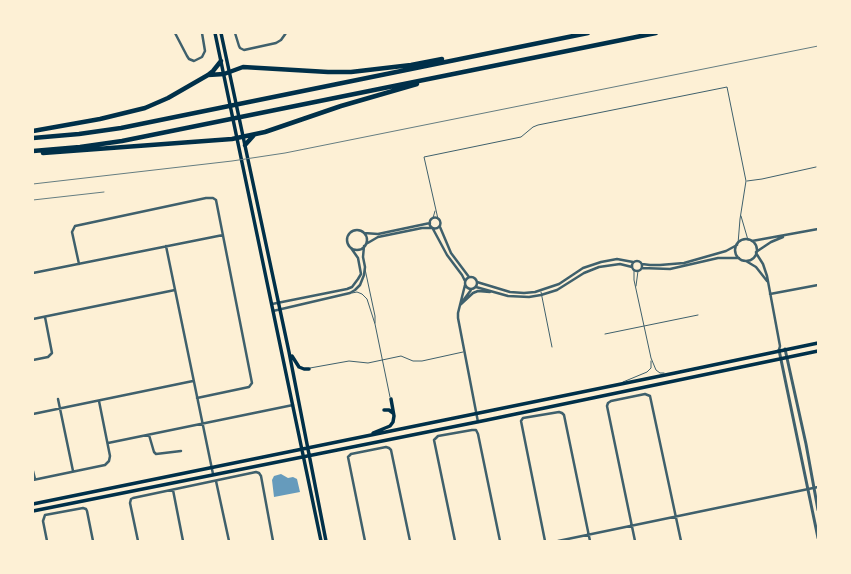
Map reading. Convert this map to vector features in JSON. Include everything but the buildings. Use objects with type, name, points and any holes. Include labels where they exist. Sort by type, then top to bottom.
[{"type":"highway","points":[[208,75],[224,74],[243,67],[351,72],[411,65],[588,33]]},
{"type":"highway","points":[[33,152],[80,148],[115,142],[656,33]]},
{"type":"highway","points":[[33,138],[121,128],[555,39]]},
{"type":"highway","points":[[33,131],[100,119],[145,108],[168,98],[208,75],[221,61]]},
{"type":"highway","points":[[33,152],[71,152],[220,141],[238,138],[440,77]]},
{"type":"highway","points":[[245,146],[255,134]]},
{"type":"main road","points":[[215,33],[321,541]]},
{"type":"main road","points":[[221,33],[289,352],[326,541]]},
{"type":"main road","points":[[33,504],[818,343]]},
{"type":"main road","points":[[33,511],[478,422],[818,351]]},
{"type":"main road","points":[[289,352],[298,367],[309,369]]},
{"type":"main road","points":[[364,436],[391,425],[394,419],[391,399]]},
{"type":"main road","points":[[384,410],[391,411],[394,414]]},
{"type":"street","points":[[174,33],[189,59],[194,61],[200,59],[205,52],[202,33]]},
{"type":"street","points":[[235,33],[240,48],[244,50],[273,44],[281,40],[286,33]]},
{"type":"street","points":[[79,264],[72,228],[75,226],[210,198],[215,199],[252,383],[249,387],[197,398]]},
{"type":"street","points":[[272,304],[352,287],[358,279],[360,268],[358,258],[348,245],[348,234],[357,230],[364,233],[378,234],[430,223],[433,218],[438,219],[441,223],[440,227],[451,253],[469,277],[474,277],[477,282],[496,289],[517,293],[540,291],[559,284],[583,268],[600,262],[617,259],[633,262],[639,261],[642,264],[656,266],[684,262],[726,250],[742,240],[752,241],[818,229]]},
{"type":"street","points":[[430,223],[447,255],[465,281],[458,318],[478,422]]},
{"type":"street","points":[[351,248],[360,249],[378,237],[422,228],[437,229],[440,227]]},
{"type":"street","points":[[273,310],[350,293],[360,285],[365,267],[363,257],[367,238],[364,233]]},
{"type":"street","points":[[33,273],[223,235]]},
{"type":"street","points":[[744,260],[753,258],[756,253],[771,242],[787,235]]},
{"type":"street","points":[[752,241],[756,247],[756,253],[762,264],[770,294],[780,346],[780,359],[818,538]]},
{"type":"street","points":[[737,244],[736,253],[739,258]]},
{"type":"street","points":[[166,246],[213,474]]},
{"type":"street","points":[[460,306],[471,289],[476,287],[518,298],[541,295],[557,290],[584,273],[599,267],[620,264],[638,271],[642,268],[670,269],[718,258],[739,258],[756,267],[767,281]]},
{"type":"street","points":[[633,262],[633,268]]},
{"type":"street","points":[[465,281],[469,277]]},
{"type":"street","points":[[476,287],[477,282]]},
{"type":"street","points":[[465,285],[471,289]]},
{"type":"street","points":[[770,294],[818,286]]},
{"type":"street","points":[[33,319],[175,290]]},
{"type":"street","points":[[460,306],[469,296],[478,291],[495,293]]},
{"type":"street","points":[[33,360],[48,357],[52,353],[46,317]]},
{"type":"street","points":[[780,346],[785,349],[818,510]]},
{"type":"street","points":[[33,414],[193,381]]},
{"type":"street","points":[[635,541],[607,404],[611,401],[645,394],[650,396],[681,541]]},
{"type":"street","points":[[58,399],[73,471]]},
{"type":"street","points":[[33,471],[34,480],[106,464],[110,458],[99,401]]},
{"type":"street","points":[[108,444],[292,405]]},
{"type":"street","points":[[545,541],[521,421],[523,418],[558,412],[564,414],[590,541]]},
{"type":"street","points":[[794,420],[800,419]]},
{"type":"street","points":[[454,541],[434,442],[435,438],[438,436],[472,430],[477,431],[500,541]]},
{"type":"street","points":[[149,435],[156,454],[180,451]]},
{"type":"street","points":[[364,541],[348,456],[351,454],[386,447],[390,449],[410,541]]},
{"type":"street","points":[[138,541],[130,503],[134,498],[258,473],[261,476],[274,541]]},
{"type":"street","points":[[216,481],[229,541]]},
{"type":"street","points":[[558,541],[818,487]]},
{"type":"street","points":[[173,490],[183,541]]},
{"type":"street","points":[[47,541],[43,521],[45,515],[85,508],[87,511],[93,541]]},
{"type":"lane","points":[[438,219],[424,157],[521,137],[533,127],[538,125],[728,87],[746,181],[737,244]]},
{"type":"lane","points":[[746,181],[816,167]]},
{"type":"lane","points":[[433,218],[435,210]]},
{"type":"lane","points":[[741,215],[748,240]]},
{"type":"lane","points":[[365,267],[375,316],[375,324]]},
{"type":"lane","points":[[633,268],[634,280],[654,368],[658,372],[662,373],[675,373]]},
{"type":"lane","points":[[636,287],[638,271]]},
{"type":"lane","points":[[540,291],[552,346]]},
{"type":"lane","points":[[350,293],[360,293],[365,297],[375,324],[391,399]]},
{"type":"lane","points":[[605,334],[698,315]]},
{"type":"lane","points":[[309,369],[349,361],[368,363],[401,356],[417,362],[464,352]]},
{"type":"lane","points":[[611,386],[647,372],[651,368],[651,358]]},
{"type":"water","points":[[281,474],[288,478],[293,477],[297,479],[300,492],[274,497],[272,480],[274,476]]},
{"type":"railway","points":[[33,184],[232,161],[285,153],[818,46]]},
{"type":"railway","points":[[33,200],[104,192]]}]
